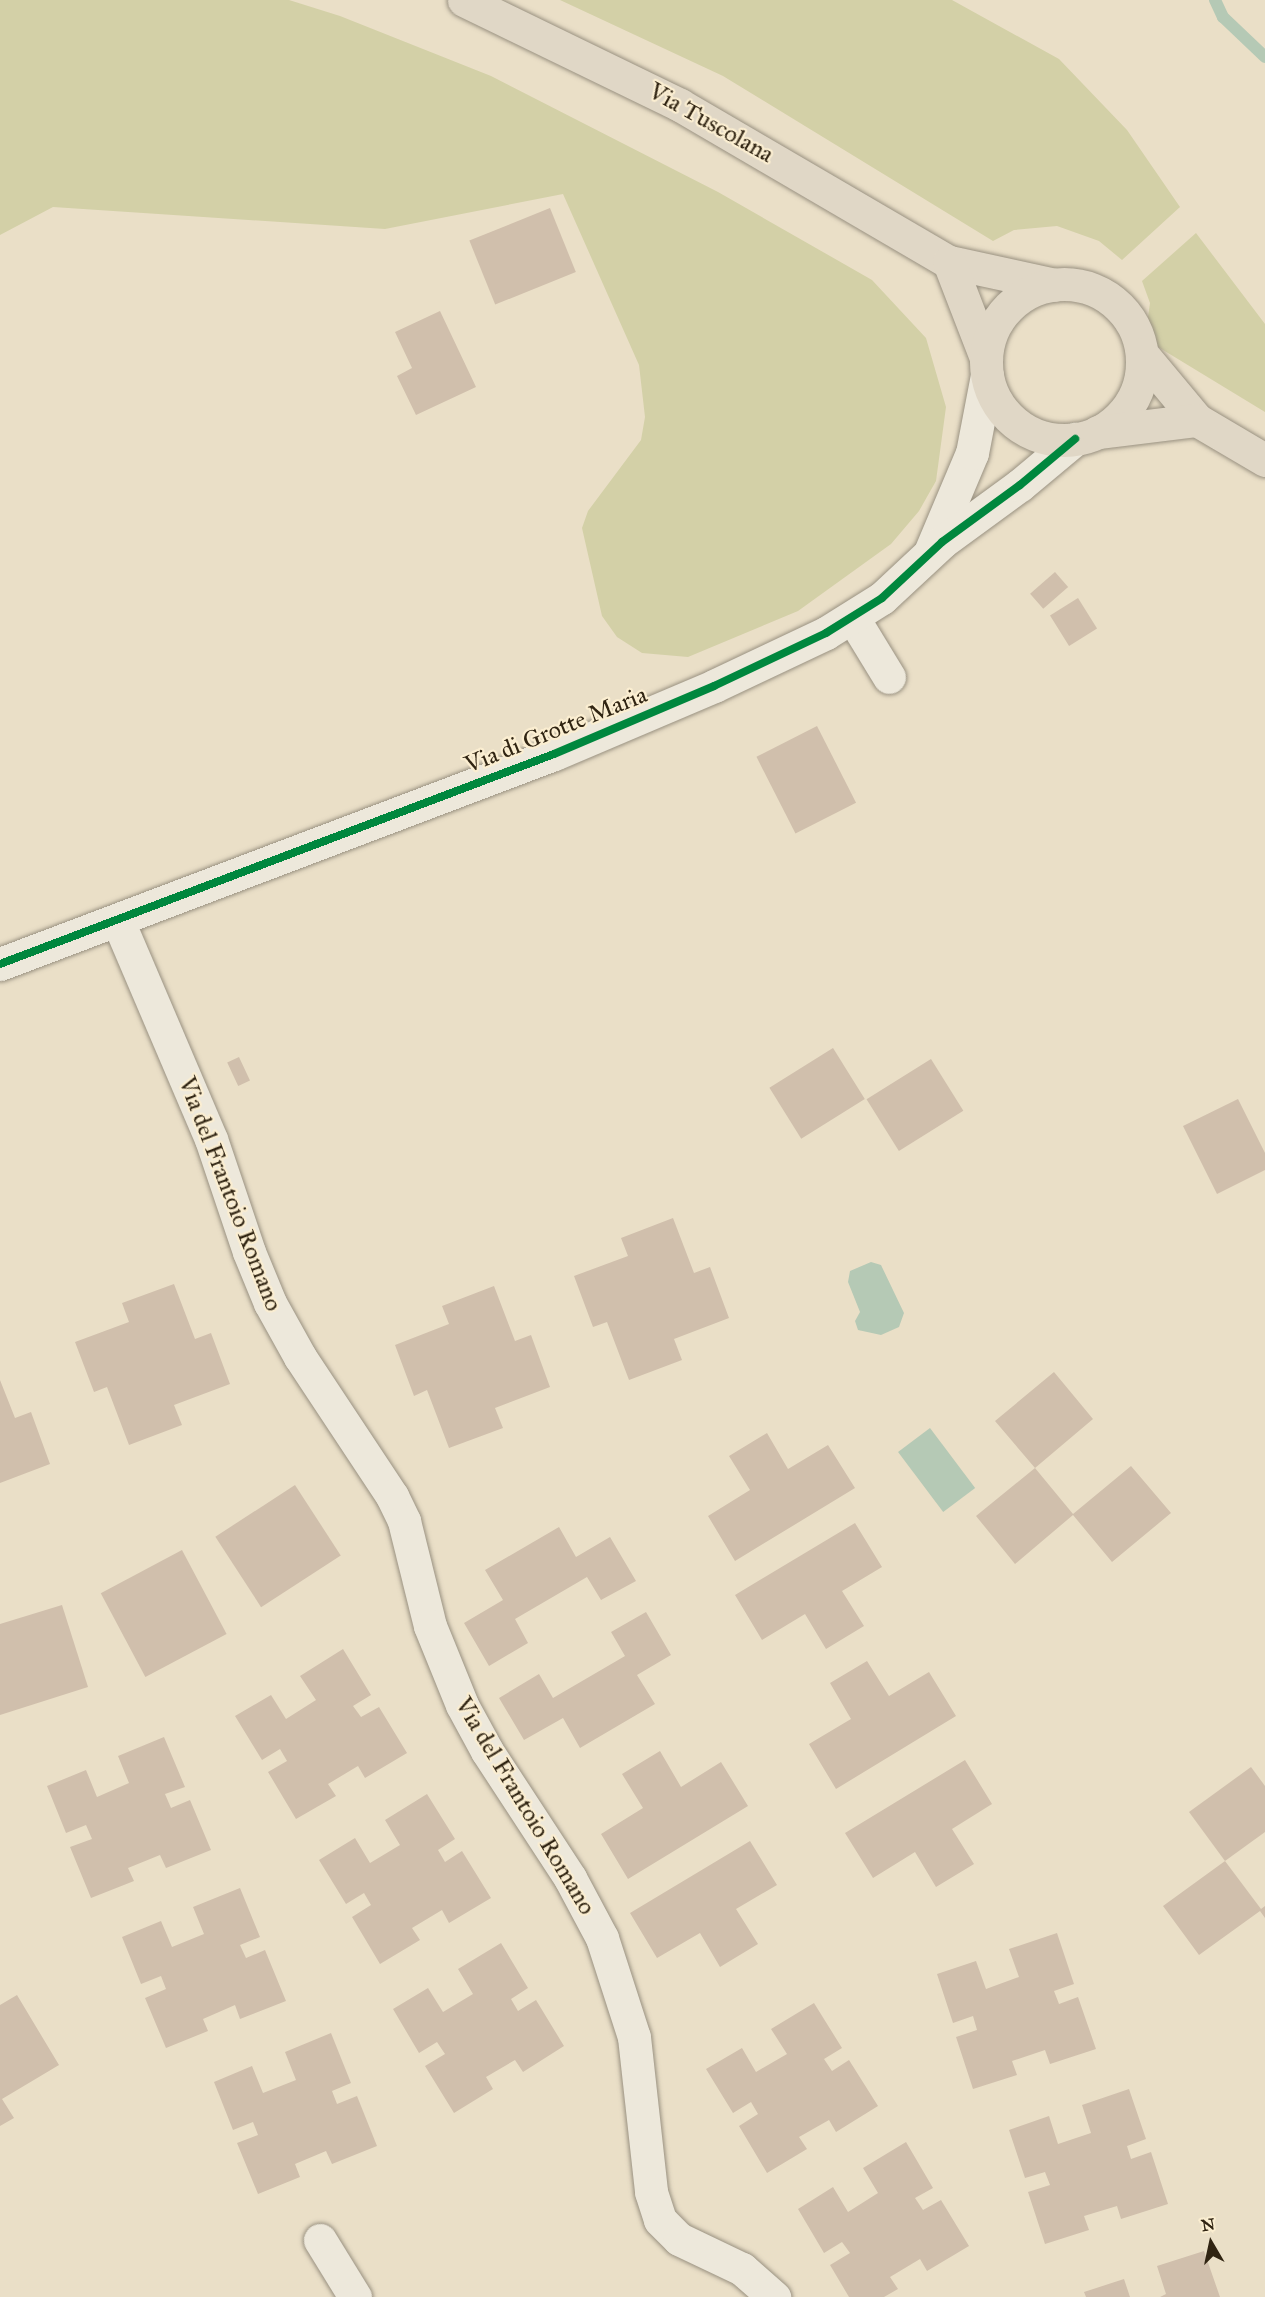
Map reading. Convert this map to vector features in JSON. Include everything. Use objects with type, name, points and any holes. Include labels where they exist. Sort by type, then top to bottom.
[{"type":"main road","name":"Via Tuscolana","points":[[464,0],[671,100],[949,262],[1056,285]]},
{"type":"main road","points":[[949,262],[999,404],[1021,427],[1051,439],[1197,420]]},
{"type":"main road","points":[[987,366],[994,327],[1004,313],[1026,294],[1056,285],[1086,287],[1113,301],[1133,325],[1142,354],[1197,420],[1265,460]]},
{"type":"main road","points":[[1087,436],[1124,413],[1139,385],[1142,354]]},
{"type":"street","points":[[929,555],[972,453],[987,366]]},
{"type":"street","name":"Via di Grotte Maria","points":[[0,964],[118,921],[603,734],[714,686],[853,618],[902,582],[929,555],[1087,436]]},
{"type":"street","points":[[853,618],[889,677]]},
{"type":"street","name":"Via del Frantoio Romano","points":[[118,921],[211,1139],[249,1252],[270,1302],[300,1357],[392,1496],[404,1521],[430,1626],[462,1705],[487,1751],[570,1878],[602,1938],[634,2037],[651,2192],[660,2220],[679,2239],[742,2269],[774,2297]]},
{"type":"street","points":[[320,2240],[355,2297]]},
{"type":"shaded area","points":[[0,0],[289,0],[340,16],[491,76],[718,192],[872,280],[926,338],[946,407],[936,481],[919,511],[891,544],[798,611],[688,657],[642,653],[617,637],[602,616],[582,528],[588,511],[641,440],[645,417],[639,365],[563,194],[385,229],[53,207],[0,235]]},
{"type":"shaded area","points":[[560,0],[952,0],[1059,59],[1127,130],[1180,207],[1122,260],[1099,241],[1057,226],[1014,230],[993,241],[723,76]]},
{"type":"shaded area","points":[[1196,233],[1265,324],[1265,412],[1145,339],[1150,303],[1142,281]]},
{"type":"shaded area","points":[[871,1262],[881,1265],[904,1313],[899,1327],[881,1335],[858,1330],[855,1321],[860,1312],[848,1282],[850,1271]]},
{"type":"shaded area","points":[[930,1428],[975,1488],[943,1512],[898,1452]]},
{"type":"building","points":[[550,208],[576,272],[495,305],[469,241]]},
{"type":"building","points":[[440,311],[476,387],[416,415],[397,376],[412,368],[395,332]]},
{"type":"building","points":[[1055,572],[1068,587],[1043,609],[1030,594]]},
{"type":"building","points":[[1078,598],[1097,629],[1069,646],[1050,615]]},
{"type":"building","points":[[817,726],[856,803],[795,833],[756,757]]},
{"type":"building","points":[[833,1048],[865,1099],[801,1139],[769,1088]]},
{"type":"building","points":[[239,1057],[250,1081],[238,1086],[227,1062]]},
{"type":"building","points":[[931,1059],[963,1111],[899,1151],[867,1099]]},
{"type":"building","points":[[1238,1099],[1265,1153],[1265,1170],[1217,1194],[1183,1126]]},
{"type":"building","points":[[673,1218],[694,1273],[710,1267],[729,1318],[674,1339],[682,1360],[629,1380],[607,1322],[593,1327],[574,1276],[628,1256],[621,1238]]},
{"type":"building","points":[[174,1284],[195,1339],[211,1333],[230,1384],[174,1405],[182,1425],[129,1445],[107,1387],[94,1392],[75,1342],[129,1322],[122,1303]]},
{"type":"building","points":[[494,1286],[515,1341],[531,1335],[550,1387],[495,1408],[503,1428],[449,1448],[427,1390],[414,1396],[395,1345],[449,1324],[442,1306]]},
{"type":"building","points":[[1054,1372],[1093,1419],[1035,1468],[995,1421]]},
{"type":"building","points":[[0,1380],[15,1418],[31,1412],[50,1464],[0,1483]]},
{"type":"building","points":[[767,1433],[788,1469],[828,1445],[855,1488],[735,1561],[708,1516],[750,1490],[729,1456]]},
{"type":"building","points":[[1131,1466],[1171,1513],[1112,1562],[1073,1515],[1015,1564],[976,1516],[1035,1468],[1073,1514]]},
{"type":"building","points":[[295,1485],[341,1555],[261,1607],[215,1537]]},
{"type":"building","points":[[855,1523],[882,1567],[842,1591],[864,1626],[826,1649],[805,1614],[762,1640],[735,1595]]},
{"type":"building","points":[[559,1527],[576,1557],[610,1537],[636,1581],[601,1600],[587,1577],[515,1619],[528,1643],[489,1666],[464,1623],[503,1600],[485,1570]]},
{"type":"building","points":[[182,1550],[227,1634],[145,1677],[101,1593]]},
{"type":"building","points":[[62,1605],[88,1687],[0,1715],[0,1624]]},
{"type":"building","points":[[646,1612],[671,1655],[637,1675],[655,1704],[580,1748],[563,1718],[524,1740],[499,1698],[539,1674],[553,1698],[625,1656],[611,1632]]},
{"type":"building","points":[[343,1649],[371,1695],[353,1706],[361,1717],[379,1707],[407,1753],[365,1778],[358,1766],[328,1784],[336,1796],[296,1819],[268,1772],[287,1761],[280,1749],[262,1760],[235,1716],[271,1695],[286,1719],[316,1700],[300,1676]]},
{"type":"building","points":[[867,1661],[889,1696],[929,1672],[956,1716],[836,1789],[809,1744],[851,1719],[830,1683]]},
{"type":"building","points":[[164,1737],[185,1787],[165,1794],[171,1808],[190,1800],[211,1850],[166,1868],[160,1855],[128,1868],[134,1881],[91,1898],[70,1847],[92,1839],[86,1825],[66,1833],[47,1786],[86,1770],[97,1797],[129,1783],[118,1756]]},
{"type":"building","points":[[660,1751],[681,1787],[721,1762],[748,1806],[628,1879],[601,1834],[643,1808],[622,1774]]},
{"type":"building","points":[[965,1760],[992,1804],[952,1829],[974,1864],[936,1887],[915,1852],[873,1878],[845,1833]]},
{"type":"building","points":[[1251,1767],[1265,1786],[1265,1832],[1225,1861],[1189,1812]]},
{"type":"building","points":[[427,1794],[455,1839],[438,1850],[445,1862],[462,1851],[491,1898],[449,1923],[442,1910],[412,1928],[420,1940],[380,1964],[352,1917],[371,1905],[364,1893],[346,1904],[319,1860],[355,1838],[370,1863],[400,1845],[385,1820]]},
{"type":"building","points":[[750,1841],[777,1885],[736,1909],[758,1944],[720,1967],[700,1933],[657,1958],[630,1913]]},
{"type":"building","points":[[1225,1861],[1261,1909],[1265,1906],[1265,1918],[1260,1911],[1199,1955],[1163,1906]]},
{"type":"building","points":[[240,1888],[260,1937],[240,1945],[246,1958],[265,1950],[286,2001],[240,2019],[235,2005],[203,2019],[208,2031],[166,2048],[145,1998],[166,1989],[161,1976],[141,1984],[122,1937],[161,1921],[172,1947],[204,1934],[193,1907]]},
{"type":"building","points":[[1057,1933],[1074,1984],[1054,1991],[1059,2004],[1078,1997],[1096,2049],[1050,2064],[1045,2050],[1012,2061],[1017,2075],[973,2089],[956,2037],[977,2030],[973,2016],[953,2023],[937,1974],[976,1961],[986,1989],[1019,1977],[1009,1949]]},
{"type":"building","points":[[501,1943],[528,1988],[511,1999],[518,2011],[536,2000],[564,2046],[523,2072],[515,2060],[486,2077],[493,2089],[454,2113],[425,2066],[445,2054],[437,2042],[419,2053],[393,2009],[428,1988],[443,2012],[473,1994],[458,1969]]},
{"type":"building","points":[[17,1995],[59,2065],[2,2099],[14,2118],[0,2126],[0,2005]]},
{"type":"building","points":[[814,2003],[842,2048],[824,2059],[832,2071],[849,2060],[878,2106],[836,2132],[829,2120],[799,2137],[807,2149],[767,2173],[739,2126],[758,2114],[751,2102],[733,2113],[706,2069],[742,2048],[756,2072],[787,2054],[771,2029]]},
{"type":"building","points":[[331,2033],[351,2083],[332,2091],[337,2104],[357,2096],[377,2146],[332,2164],[326,2151],[295,2164],[300,2177],[258,2194],[237,2143],[258,2135],[253,2122],[233,2130],[214,2082],[252,2066],[263,2093],[296,2080],[285,2052]]},
{"type":"building","points":[[1129,2089],[1146,2139],[1127,2146],[1131,2159],[1151,2152],[1168,2204],[1121,2219],[1117,2206],[1084,2216],[1089,2230],[1045,2244],[1028,2192],[1050,2185],[1045,2172],[1025,2178],[1009,2130],[1049,2116],[1058,2144],[1091,2133],[1082,2105]]},
{"type":"building","points":[[906,2142],[933,2188],[915,2198],[923,2210],[941,2200],[969,2246],[927,2271],[920,2259],[890,2277],[898,2289],[884,2297],[849,2297],[830,2265],[850,2253],[842,2242],[824,2253],[798,2209],[833,2187],[848,2212],[878,2193],[863,2168]]},
{"type":"building","points":[[1204,2251],[1220,2297],[1160,2297],[1166,2294],[1157,2266]]},
{"type":"building","points":[[1124,2279],[1130,2297],[1086,2297],[1084,2292]]},
{"type":"waterway","points":[[1215,0],[1223,17],[1265,57]]},
{"type":"cycle path","points":[[0,964],[554,754],[714,686],[826,633],[882,598],[942,542],[1020,485],[1075,439]]}]
